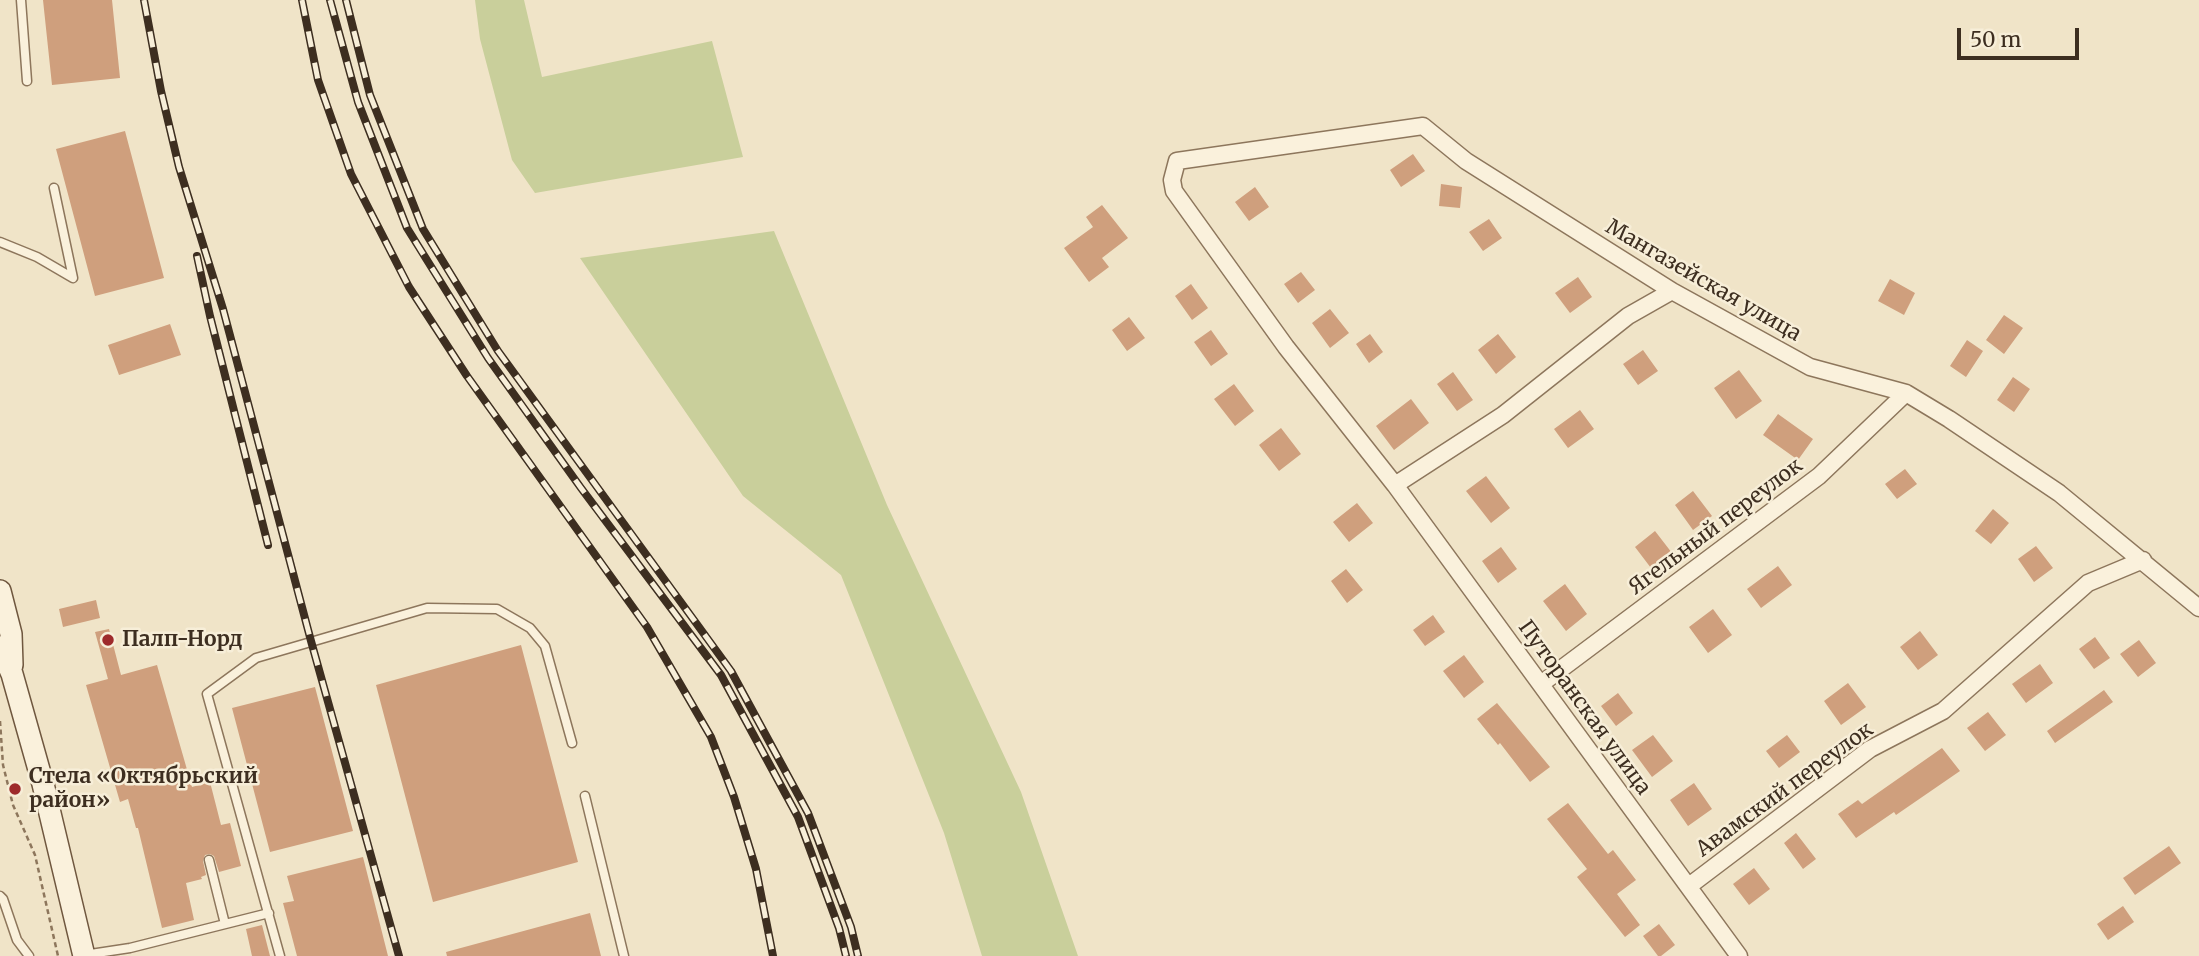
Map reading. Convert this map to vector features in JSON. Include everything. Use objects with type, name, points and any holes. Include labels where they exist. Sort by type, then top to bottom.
[{"type":"main road","points":[[0,591],[11,634],[11,681]]},
{"type":"main road","points":[[0,647],[43,784],[83,955]]},
{"type":"street","name":"Мангазейская улица","points":[[1174,191],[1172,180],[1177,162],[1423,126],[1465,161],[1672,291],[1811,367],[1906,393],[2059,493],[2199,608]]},
{"type":"street","name":"Путоранская улица","points":[[1174,191],[1286,347],[1395,485],[1739,956]]},
{"type":"street","points":[[1395,485],[1503,415],[1628,316],[1672,291]]},
{"type":"street","name":"Ягельный переулок","points":[[1541,684],[1819,476],[1906,393]]},
{"type":"street","name":"Авамский переулок","points":[[1689,886],[1870,749],[1943,711],[2088,583],[2143,560]]},
{"type":"lane","points":[[21,0],[27,81]]},
{"type":"lane","points":[[0,242],[37,257],[73,278],[54,188]]},
{"type":"lane","points":[[281,956],[207,694],[256,658],[427,608],[497,609],[530,628],[545,646],[572,743]]},
{"type":"lane","points":[[585,796],[624,956]]},
{"type":"lane","points":[[209,860],[225,924]]},
{"type":"lane","points":[[0,896],[18,940],[29,956]]},
{"type":"lane","points":[[83,955],[130,948],[269,913]]},
{"type":"path","points":[[0,721],[3,765],[13,805],[35,855],[58,956]]},
{"type":"green space","points":[[475,0],[524,0],[542,77],[712,41],[743,157],[535,193],[512,160],[480,39]]},
{"type":"green space","points":[[774,231],[887,505],[1021,792],[1078,956],[982,956],[944,833],[841,575],[743,496],[580,258]]},
{"type":"building","points":[[43,0],[112,0],[120,78],[52,85]]},
{"type":"building","points":[[125,131],[164,278],[95,296],[56,149]]},
{"type":"building","points":[[1413,154],[1425,171],[1401,187],[1390,170]]},
{"type":"building","points":[[1441,184],[1462,187],[1460,208],[1439,206]]},
{"type":"building","points":[[1255,187],[1269,207],[1249,221],[1235,202]]},
{"type":"building","points":[[1102,205],[1128,238],[1102,258],[1109,267],[1089,282],[1064,248],[1093,227],[1086,217]]},
{"type":"building","points":[[1489,219],[1502,238],[1483,251],[1469,232]]},
{"type":"building","points":[[1301,272],[1315,290],[1298,303],[1284,284]]},
{"type":"building","points":[[1578,277],[1592,297],[1570,313],[1555,293]]},
{"type":"building","points":[[1890,279],[1915,293],[1904,315],[1878,301]]},
{"type":"building","points":[[1191,284],[1208,308],[1192,320],[1175,296]]},
{"type":"building","points":[[1330,309],[1349,333],[1330,348],[1312,323]]},
{"type":"building","points":[[2004,315],[2023,328],[2004,354],[1986,340]]},
{"type":"building","points":[[1129,317],[1145,338],[1127,351],[1112,330]]},
{"type":"building","points":[[170,324],[181,355],[119,375],[108,345]]},
{"type":"building","points":[[1211,330],[1228,354],[1211,366],[1194,342]]},
{"type":"building","points":[[1370,334],[1383,352],[1369,363],[1356,344]]},
{"type":"building","points":[[1498,334],[1516,357],[1496,374],[1478,350]]},
{"type":"building","points":[[1967,340],[1983,351],[1966,377],[1950,366]]},
{"type":"building","points":[[1643,350],[1658,371],[1638,385],[1623,364]]},
{"type":"building","points":[[1739,370],[1762,401],[1736,419],[1714,388]]},
{"type":"building","points":[[1453,372],[1473,400],[1457,411],[1437,384]]},
{"type":"building","points":[[2013,377],[2030,389],[2014,412],[1997,400]]},
{"type":"building","points":[[1234,384],[1254,411],[1235,426],[1214,399]]},
{"type":"building","points":[[1411,399],[1429,423],[1394,450],[1376,426]]},
{"type":"building","points":[[1580,410],[1594,429],[1568,448],[1554,429]]},
{"type":"building","points":[[1778,414],[1813,439],[1798,460],[1763,435]]},
{"type":"building","points":[[1281,428],[1301,454],[1279,471],[1259,445]]},
{"type":"building","points":[[1905,469],[1917,484],[1897,499],[1885,484]]},
{"type":"building","points":[[1486,476],[1510,508],[1491,523],[1466,491]]},
{"type":"building","points":[[1693,491],[1712,516],[1693,530],[1675,505]]},
{"type":"building","points":[[1357,503],[1373,523],[1349,542],[1333,522]]},
{"type":"building","points":[[1993,509],[2009,523],[1991,544],[1975,531]]},
{"type":"building","points":[[1655,531],[1672,553],[1651,568],[1635,547]]},
{"type":"building","points":[[2036,546],[2053,568],[2034,582],[2018,559]]},
{"type":"building","points":[[1501,547],[1517,569],[1498,583],[1482,561]]},
{"type":"building","points":[[1778,566],[1792,585],[1761,608],[1747,589]]},
{"type":"building","points":[[1346,569],[1363,590],[1347,603],[1331,581]]},
{"type":"building","points":[[1565,584],[1587,614],[1566,631],[1543,601]]},
{"type":"building","points":[[96,600],[100,618],[63,627],[59,609]]},
{"type":"building","points":[[1713,609],[1732,635],[1708,653],[1689,627]]},
{"type":"building","points":[[1433,615],[1445,632],[1425,646],[1413,630]]},
{"type":"building","points":[[109,629],[121,675],[157,665],[192,787],[210,782],[221,825],[230,823],[241,866],[219,872],[214,856],[205,855],[203,861],[206,875],[201,877],[202,879],[186,883],[194,920],[162,928],[138,828],[128,799],[120,802],[86,685],[108,679],[95,632]]},
{"type":"building","points":[[1920,631],[1938,655],[1918,670],[1900,647]]},
{"type":"building","points":[[2095,637],[2110,658],[2094,669],[2079,649]]},
{"type":"building","points":[[2139,640],[2156,663],[2138,677],[2120,654]]},
{"type":"building","points":[[521,645],[578,862],[433,902],[376,685]]},
{"type":"building","points":[[1464,655],[1484,682],[1464,698],[1443,671]]},
{"type":"building","points":[[2040,664],[2053,683],[2026,703],[2012,684]]},
{"type":"building","points":[[1848,683],[1866,707],[1841,725],[1824,701]]},
{"type":"building","points":[[315,687],[353,831],[270,852],[232,708]]},
{"type":"building","points":[[2104,690],[2113,702],[2055,743],[2047,731]]},
{"type":"building","points":[[1618,693],[1633,713],[1616,726],[1601,706]]},
{"type":"building","points":[[1497,703],[1550,767],[1530,782],[1500,743],[1498,745],[1477,719]]},
{"type":"building","points":[[1988,712],[2006,735],[1985,751],[1967,728]]},
{"type":"building","points":[[1653,735],[1673,761],[1652,777],[1632,750]]},
{"type":"building","points":[[1787,735],[1800,752],[1779,768],[1766,751]]},
{"type":"building","points":[[1942,748],[1960,771],[1896,815],[1894,812],[1856,838],[1838,814],[1858,800],[1862,804]]},
{"type":"building","points":[[1694,783],[1712,809],[1688,826],[1670,800]]},
{"type":"building","points":[[1568,803],[1608,854],[1613,850],[1636,880],[1617,894],[1640,925],[1625,937],[1577,877],[1587,869],[1547,819]]},
{"type":"building","points":[[1796,833],[1816,859],[1803,869],[1784,843]]},
{"type":"building","points":[[2169,846],[2181,863],[2135,895],[2123,878]]},
{"type":"building","points":[[363,857],[388,956],[297,956],[283,903],[294,901],[287,876]]},
{"type":"building","points":[[1754,868],[1770,889],[1749,905],[1733,884]]},
{"type":"building","points":[[2123,906],[2134,922],[2108,940],[2097,924]]},
{"type":"building","points":[[590,913],[601,956],[447,956],[446,952]]},
{"type":"building","points":[[1659,924],[1675,945],[1661,956],[1658,956],[1643,936]]},
{"type":"building","points":[[262,925],[270,956],[252,956],[246,929]]},
{"type":"railway","points":[[144,0],[179,167],[223,309],[311,641],[399,956]]},
{"type":"railway","points":[[302,0],[318,80],[351,174],[409,287],[467,376],[647,627],[711,737],[734,797],[756,869],[773,956]]},
{"type":"railway","points":[[330,0],[358,102],[407,228],[488,358],[721,675],[798,817],[839,928],[846,956]]},
{"type":"railway","points":[[346,0],[370,95],[423,229],[498,351],[731,671],[808,813],[851,927],[858,956]]},
{"type":"railway","points":[[197,256],[268,545]]},
{"type":"place","name":"Палп-Норд","points":[[108,640]]},
{"type":"place","name":"Стела «Октябрьский район»","points":[[15,789]]}]
